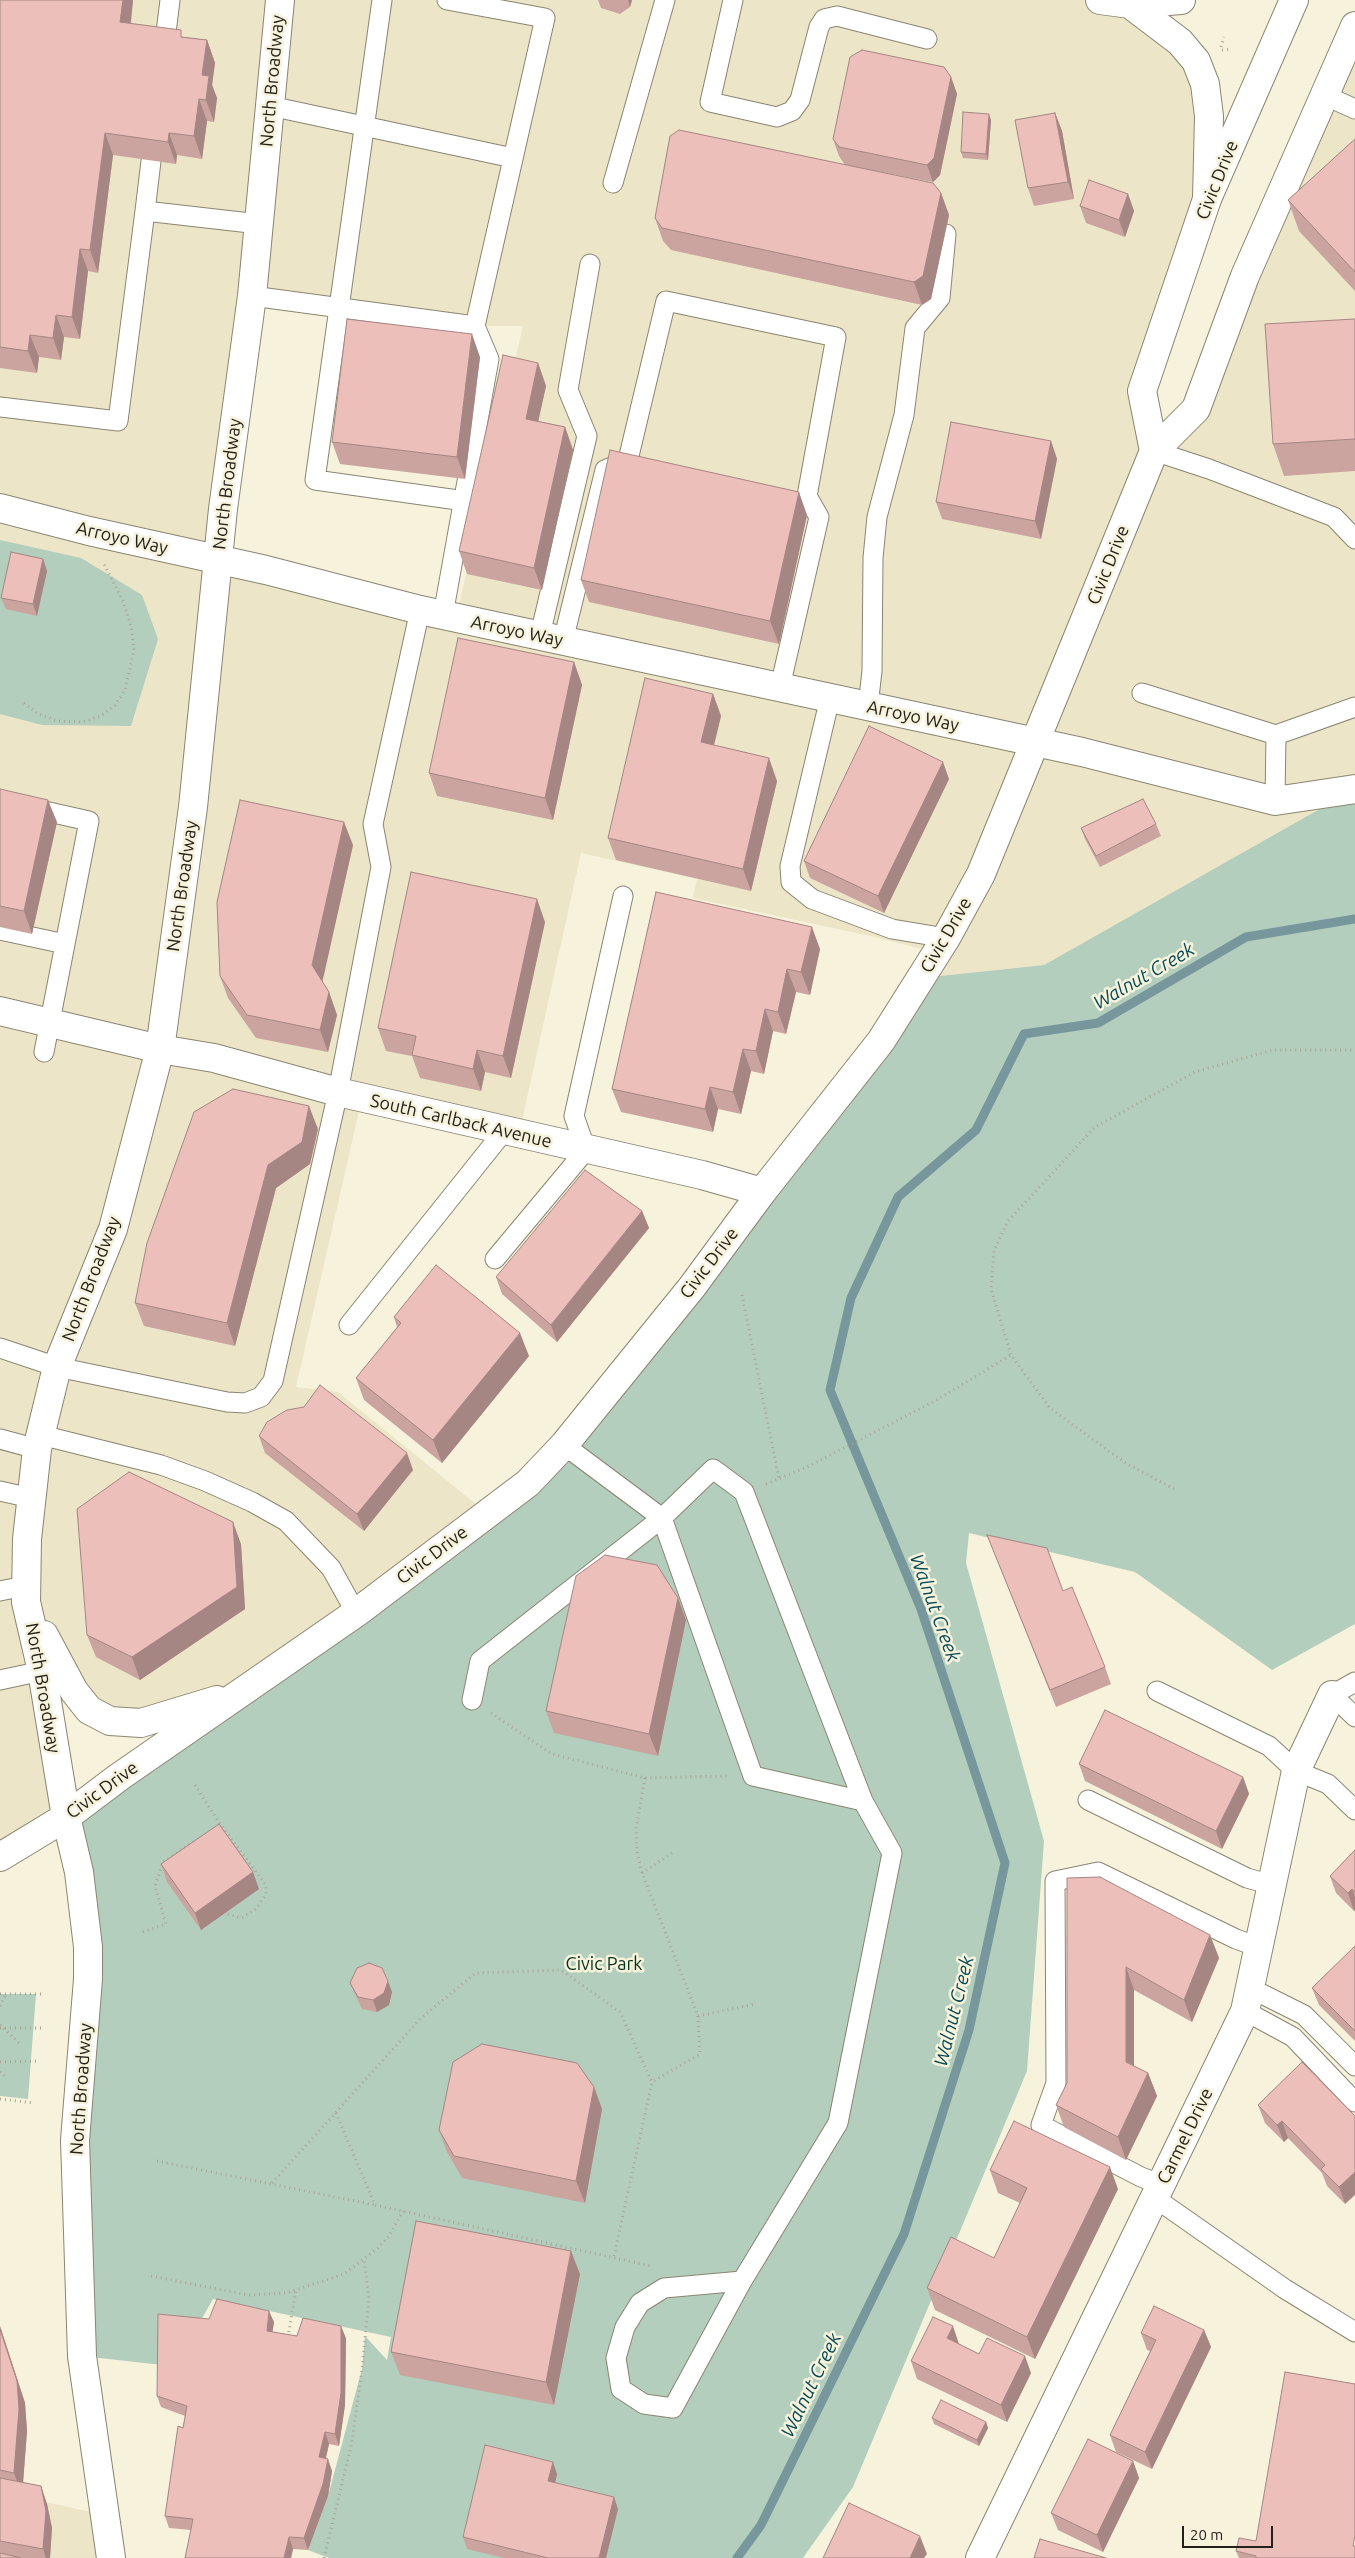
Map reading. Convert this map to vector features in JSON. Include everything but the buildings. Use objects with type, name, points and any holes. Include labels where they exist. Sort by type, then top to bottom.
[{"type":"main road","name":"North Broadway","points":[[111,2558],[82,2356],[75,2140],[88,1978],[88,1947],[79,1872],[66,1817],[42,1671],[17,1593],[39,1442],[57,1367],[113,1229],[160,1049],[193,807],[218,560],[252,296],[280,0]]},
{"type":"main road","points":[[1100,0],[1130,4],[1181,0]]},
{"type":"main road","name":"Civic Drive","points":[[1154,452],[1142,390],[1207,199],[1294,0]]},
{"type":"main road","points":[[1130,4],[1180,42],[1196,61],[1205,84],[1209,116],[1207,199]]},
{"type":"main road","name":"Civic Drive","points":[[0,1858],[66,1817],[119,1777],[356,1613],[528,1483],[564,1445],[692,1287],[762,1192],[881,1041],[946,938],[981,874],[1154,452],[1196,409],[1245,276],[1355,26]]},
{"type":"main road","name":"Arroyo Way","points":[[0,508],[431,612],[1036,742],[1275,801]]},
{"type":"main road","points":[[1275,801],[1355,789]]},
{"type":"main road","name":"South Carlback Avenue","points":[[0,1011],[160,1049],[214,1058],[338,1092],[702,1175],[762,1192]]},
{"type":"main road","points":[[17,1593],[74,1691],[89,1710],[106,1719],[141,1723],[242,1692]]},
{"type":"main road","name":"Carmel Drive","points":[[980,2558],[1158,2191],[1247,1999],[1296,1771],[1344,1689]]},
{"type":"lane","points":[[164,49],[170,0]]},
{"type":"lane","points":[[382,0],[315,480],[465,501]]},
{"type":"lane","points":[[0,1348],[57,1367],[227,1402],[245,1403],[261,1397],[273,1381],[338,1092],[381,867],[372,824],[431,612],[465,501],[489,359],[475,326],[545,18],[447,0]]},
{"type":"lane","points":[[613,183],[665,0]]},
{"type":"lane","points":[[733,0],[710,102],[777,116],[792,110],[800,100],[819,27],[824,19],[837,16],[927,39]]},
{"type":"lane","points":[[1324,95],[1355,109]]},
{"type":"lane","points":[[270,106],[513,158]]},
{"type":"lane","points":[[0,407],[118,421],[151,161]]},
{"type":"lane","points":[[145,211],[259,224]]},
{"type":"lane","points":[[868,706],[872,671],[872,558],[877,517],[904,415],[915,328],[940,298],[946,234]]},
{"type":"lane","points":[[551,638],[586,436],[568,390],[590,264]]},
{"type":"lane","points":[[252,296],[475,326]]},
{"type":"lane","points":[[551,638],[605,470],[628,460],[666,301],[836,337],[807,496],[819,517],[780,687]]},
{"type":"lane","points":[[1154,452],[1209,469],[1334,518],[1355,539]]},
{"type":"lane","points":[[1142,693],[1276,735],[1355,707]]},
{"type":"lane","points":[[830,698],[790,866],[791,882],[812,898],[892,929],[946,938]]},
{"type":"lane","points":[[1275,801],[1276,735]]},
{"type":"lane","points":[[0,801],[89,821],[44,1052]]},
{"type":"lane","points":[[495,1260],[586,1150],[574,1116],[624,896]]},
{"type":"lane","points":[[0,930],[65,944]]},
{"type":"lane","points":[[349,1325],[504,1131]]},
{"type":"lane","points":[[0,1440],[39,1442],[161,1465],[205,1480],[252,1502],[286,1521],[331,1568],[356,1613]]},
{"type":"lane","points":[[564,1445],[662,1518],[753,1776],[863,1801]]},
{"type":"lane","points":[[472,1700],[480,1662],[662,1518],[713,1469],[744,1492],[863,1801],[892,1853],[838,2122],[742,2281],[673,2408],[644,2404],[620,2389],[616,2358],[625,2327],[640,2303],[664,2288],[742,2281]]},
{"type":"lane","points":[[0,1491],[31,1498]]},
{"type":"lane","points":[[0,1680],[42,1671]]},
{"type":"lane","points":[[1344,1689],[1355,1717]]},
{"type":"lane","points":[[1157,1690],[1269,1746],[1296,1771],[1328,1784],[1355,1810]]},
{"type":"lane","points":[[1088,1800],[1247,1878],[1272,1886]]},
{"type":"lane","points":[[1258,1947],[1236,1940],[1098,1872],[1056,1881],[1056,2084],[1041,2125],[1141,2177],[1285,2289],[1355,2332]]},
{"type":"lane","points":[[1247,1999],[1304,2015],[1355,2066]]},
{"type":"lane","points":[[1247,1999],[1293,2037],[1355,2102]]},
{"type":"path","points":[[24,703],[38,714],[58,721],[82,722],[101,716],[115,705],[125,690],[134,650],[131,626],[123,601],[89,531]]},
{"type":"path","points":[[1174,1488],[1124,1462],[1084,1435],[1050,1408],[1012,1355],[991,1289],[994,1250],[1008,1221],[1095,1127],[1195,1072],[1274,1050],[1355,1050]]},
{"type":"path","points":[[742,1295],[779,1479],[807,1467],[935,1401],[1012,1355]]},
{"type":"path","points":[[472,1700],[552,1754],[645,1778],[753,1776]]},
{"type":"path","points":[[645,1778],[636,1829],[637,1852],[642,1873],[698,2016],[700,2054],[652,2082]]},
{"type":"path","points":[[195,1785],[220,1824],[266,1885],[266,1894],[256,1909],[241,1918],[224,1914]]},
{"type":"path","points":[[212,1829],[220,1824]]},
{"type":"path","points":[[143,1932],[166,1924],[155,1886],[163,1862],[196,1840]]},
{"type":"path","points":[[642,1873],[675,1851]]},
{"type":"path","points":[[272,2183],[421,2018],[476,1973],[561,1970],[620,2012],[652,2082],[614,2256]]},
{"type":"path","points":[[0,1994],[42,1994]]},
{"type":"path","points":[[0,2006],[6,1994]]},
{"type":"path","points":[[698,2016],[755,2004]]},
{"type":"path","points":[[1,2027],[41,2028]]},
{"type":"path","points":[[1,2027],[20,2044]]},
{"type":"path","points":[[0,2062],[39,2061]]},
{"type":"path","points":[[0,2072],[6,2077]]},
{"type":"path","points":[[0,2099],[34,2103]]},
{"type":"path","points":[[336,2113],[376,2205]]},
{"type":"path","points":[[157,2161],[376,2205],[614,2256],[651,2266]]},
{"type":"path","points":[[151,2276],[248,2295],[286,2293],[344,2274],[364,2260],[389,2236],[402,2211]]},
{"type":"path","points":[[324,2558],[352,2442],[370,2299],[364,2260]]},
{"type":"path","points":[[286,2344],[296,2290]]},
{"type":"shaded area","points":[[0,0],[1100,0],[1196,61],[1207,199],[1142,391],[1154,451],[1196,409],[1355,26],[1355,789],[1044,965],[921,978],[937,953],[875,937],[693,898],[697,879],[581,853],[519,1134],[362,1098],[296,1387],[338,1392],[488,1514],[242,1692],[110,1721],[28,1604],[66,1817],[0,1857]],"holes":[[[252,296],[475,326],[523,326],[456,618],[218,559]]]},
{"type":"shaded area","points":[[0,2492],[105,2515],[111,2558],[0,2558]]},
{"type":"green space","points":[[0,540],[81,558],[142,595],[158,639],[131,726],[42,725],[0,714]]},
{"type":"green space","name":"Civic Park","points":[[1355,789],[1355,1624],[1272,1670],[1135,1572],[969,1533],[966,1563],[1044,1841],[1027,2071],[853,2487],[803,2558],[329,2558],[308,2550],[328,2496],[362,2369],[365,2336],[387,2360],[391,2337],[213,2299],[196,2329],[162,2365],[82,2356],[88,1979],[66,1817],[528,1483],[921,978],[1044,965]]},
{"type":"green space","points":[[0,1994],[36,1994],[28,2099],[0,2096]]},
{"type":"waterway","name":"Walnut Creek","points":[[737,2558],[761,2525],[904,2234],[969,2030],[1005,1863],[921,1609],[830,1390],[851,1298],[898,1197],[976,1130],[1024,1034],[1098,1023],[1246,937],[1355,919]]}]
